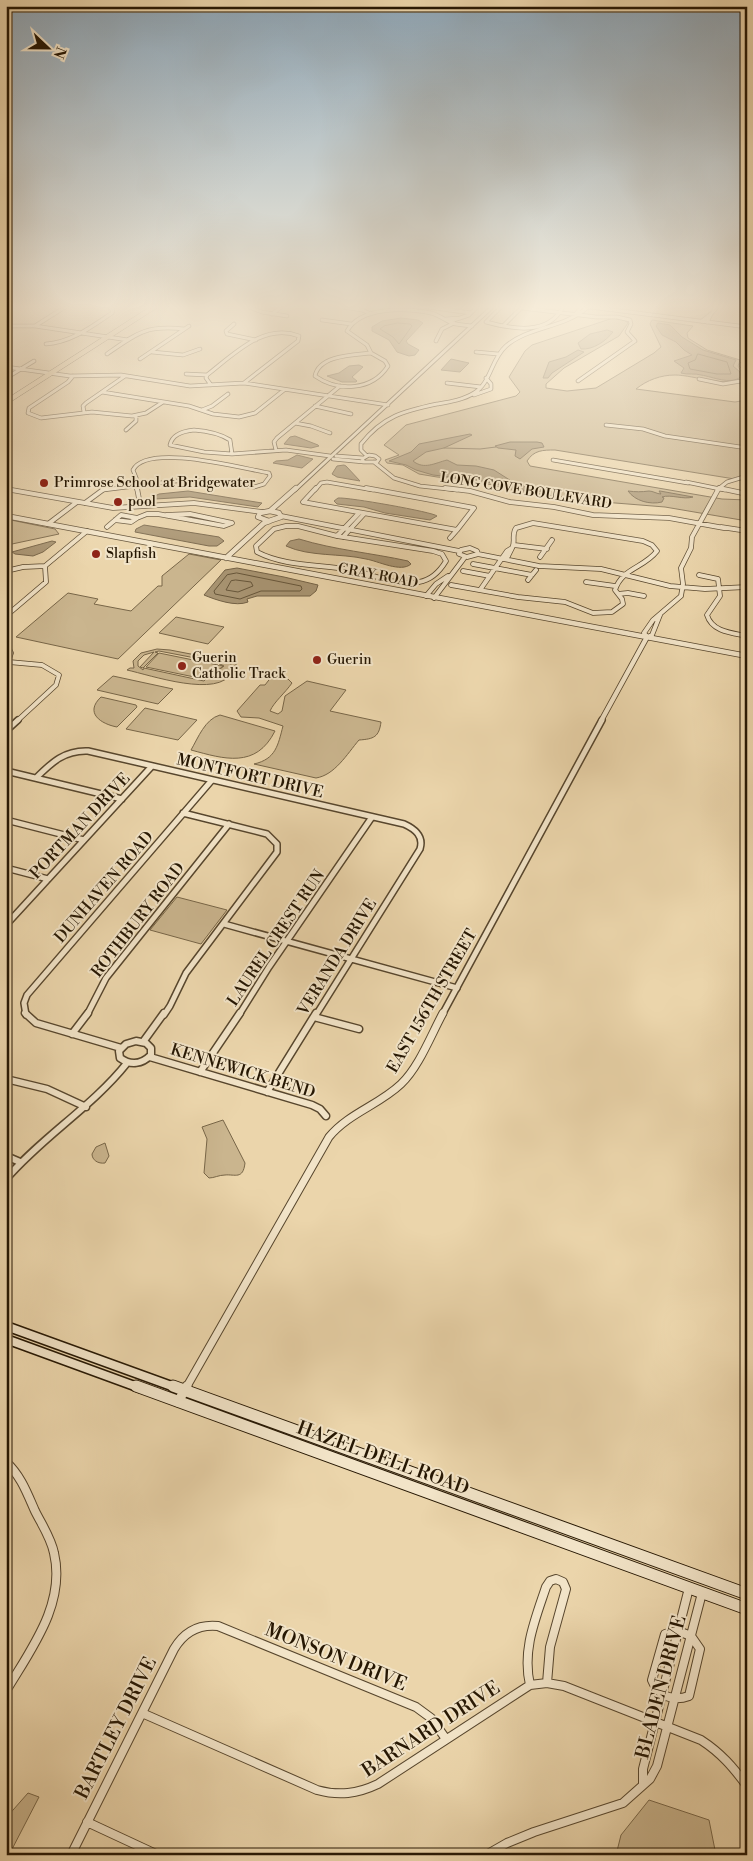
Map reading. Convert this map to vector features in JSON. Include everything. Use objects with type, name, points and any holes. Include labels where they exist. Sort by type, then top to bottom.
[{"type":"main road","name":"HAZEL DELL ROAD","points":[[6,1326],[747,1594]]},
{"type":"main road","name":"HAZEL DELL ROAD","points":[[6,1339],[747,1609]]},
{"type":"street","points":[[50,394],[27,411],[31,415],[51,417],[84,412],[136,416],[148,413],[163,402]]},
{"type":"street","points":[[84,412],[84,404],[99,394]]},
{"type":"street","points":[[113,394],[239,417],[252,414],[279,394]]},
{"type":"street","points":[[202,410],[212,406],[228,394]]},
{"type":"street","points":[[312,394],[388,405]]},
{"type":"street","points":[[276,450],[275,440],[331,394]]},
{"type":"street","points":[[224,558],[260,516],[276,507],[389,406],[400,394]]},
{"type":"street","points":[[365,458],[361,450],[361,444],[388,418],[478,394]]},
{"type":"street","points":[[315,406],[351,414]]},
{"type":"street","points":[[126,430],[136,422],[136,416]]},
{"type":"street","points":[[294,423],[311,426],[330,433]]},
{"type":"street","points":[[606,425],[643,428],[665,436],[747,448]]},
{"type":"street","points":[[232,454],[230,440],[224,436],[193,431],[181,433],[169,444],[176,448],[211,453],[232,454],[296,450],[333,457],[365,458],[374,462]]},
{"type":"street","points":[[85,503],[102,490],[137,485],[192,480],[254,487],[264,484],[270,478],[269,474],[174,456],[145,461],[135,466],[134,470],[137,485],[139,496],[138,498],[147,514]]},
{"type":"street","points":[[277,519],[279,514],[333,457]]},
{"type":"street","name":"LONG COVE BOULEVARD","points":[[365,458],[379,457],[378,461],[374,462],[391,476],[417,485],[470,491],[506,501],[554,507],[593,515],[681,520],[747,531]]},
{"type":"street","points":[[552,460],[652,476],[719,491],[747,494]]},
{"type":"street","points":[[660,615],[652,635],[646,637],[644,633],[653,620],[679,598],[683,586],[681,568],[691,548],[692,537],[719,491],[747,477]]},
{"type":"street","points":[[450,538],[457,530],[474,509],[473,507],[327,482],[320,483],[303,501],[306,504],[457,530]]},
{"type":"street","points":[[6,488],[118,509],[194,503],[239,510],[270,521]]},
{"type":"street","points":[[48,524],[77,502]]},
{"type":"street","points":[[270,511],[300,521],[343,530],[459,551],[472,549],[477,551],[478,554],[503,560],[544,566],[597,568],[654,582],[683,586],[747,587]]},
{"type":"street","points":[[337,536],[359,513]]},
{"type":"street","points":[[107,527],[115,520],[130,522],[147,514],[195,515],[232,523],[224,526],[166,515]]},
{"type":"street","points":[[343,537],[364,514]]},
{"type":"street","name":"GRAY ROAD","points":[[6,516],[747,656]]},
{"type":"street","points":[[224,558],[264,523],[277,519],[300,521]]},
{"type":"street","points":[[452,585],[518,597],[568,603],[588,612],[612,612],[620,607],[623,602],[615,591],[616,585],[639,564],[657,553],[657,550],[653,545],[643,541],[545,524],[530,524],[516,528],[511,534],[513,546],[508,556],[496,568],[480,590]]},
{"type":"street","points":[[290,526],[318,530],[337,536],[364,538],[436,552],[446,559],[440,569],[423,581],[402,582],[352,570],[322,567],[264,556],[255,549],[274,529],[290,526]]},
{"type":"street","points":[[6,571],[23,567],[45,566],[87,532]]},
{"type":"street","points":[[540,557],[552,540]]},
{"type":"street","points":[[513,546],[546,548]]},
{"type":"street","points":[[459,551],[460,555],[465,557],[473,557],[478,554]]},
{"type":"street","points":[[434,598],[465,557]]},
{"type":"street","points":[[473,564],[532,575]]},
{"type":"street","points":[[6,616],[46,582],[45,566]]},
{"type":"street","points":[[463,570],[490,576]]},
{"type":"street","points":[[528,580],[536,570]]},
{"type":"street","points":[[426,596],[436,584],[451,574]]},
{"type":"street","points":[[699,575],[720,578],[720,599],[708,613],[708,620],[720,630],[747,636]]},
{"type":"street","points":[[586,582],[616,585]]},
{"type":"street","points":[[618,594],[628,593],[644,596]]},
{"type":"street","name":"EAST 156TH STREET","points":[[178,1402],[329,1137],[348,1117],[388,1094],[406,1078],[457,988],[646,637]]},
{"type":"street","points":[[6,643],[10,653],[9,662],[6,667]]},
{"type":"street","points":[[6,731],[56,685],[59,680],[59,675],[48,667],[9,662]]},
{"type":"street","name":"MONTFORT DRIVE","points":[[36,778],[60,756],[72,751],[88,751],[404,824],[420,834]]},
{"type":"street","name":"PORTMAN DRIVE","points":[[6,925],[152,766]]},
{"type":"street","points":[[6,771],[122,799]]},
{"type":"street","name":"DUNHAVEN ROAD","points":[[72,1034],[36,1023],[25,1014],[24,1003],[27,995],[212,780]]},
{"type":"street","points":[[6,1179],[20,1162],[111,1085],[127,1063],[120,1058],[121,1048],[129,1042],[143,1042],[170,1006],[186,973],[277,852],[277,844],[267,834],[183,813]]},
{"type":"street","name":"LAUREL CREST RUN","points":[[200,1072],[257,990],[269,966],[372,817]]},
{"type":"street","points":[[6,820],[84,840]]},
{"type":"street","name":"ROTHBURY ROAD","points":[[72,1034],[88,1012],[106,978],[229,824]]},
{"type":"street","name":"VERANDA DRIVE","points":[[267,1092],[420,849],[422,840],[420,834]]},
{"type":"street","points":[[6,868],[48,879]]},
{"type":"street","points":[[224,924],[457,988]]},
{"type":"street","points":[[314,1017],[359,1029]]},
{"type":"street","points":[[72,1034],[121,1048]]},
{"type":"street","name":"KENNEWICK BEND","points":[[127,1063],[142,1063],[150,1057],[151,1048],[143,1042]]},
{"type":"street","name":"KENNEWICK BEND","points":[[150,1057],[312,1105],[320,1109],[326,1116]]},
{"type":"street","points":[[6,1080],[47,1089],[86,1107]]},
{"type":"street","points":[[6,1156],[20,1162]]},
{"type":"street","points":[[6,1462],[21,1480],[51,1544],[57,1576],[56,1590],[48,1615],[6,1691]]},
{"type":"street","points":[[530,1685],[525,1663],[529,1640],[546,1587],[550,1581],[556,1578],[563,1582],[566,1589],[548,1650],[546,1663],[547,1683]]},
{"type":"street","name":"BLADEN DRIVE","points":[[643,1784],[643,1769],[689,1588]]},
{"type":"street","name":"BLADEN DRIVE","points":[[486,1855],[507,1843],[534,1832],[623,1803],[632,1797],[654,1774],[702,1593]]},
{"type":"street","name":"MONSON DRIVE","points":[[201,1626],[213,1625],[223,1628],[416,1707],[431,1718],[446,1739]]},
{"type":"street","name":"BARTLEY DRIVE","points":[[71,1855],[179,1640],[185,1633],[201,1626]]},
{"type":"street","points":[[678,1631],[691,1636],[700,1649],[690,1694],[686,1698],[675,1699],[662,1695],[654,1686],[652,1680],[663,1637],[667,1633],[678,1631]]},
{"type":"street","name":"BARNARD DRIVE","points":[[142,1713],[317,1790],[340,1795],[359,1793],[371,1788],[530,1685],[547,1683],[569,1688],[700,1740],[717,1750],[732,1763],[747,1786]]},
{"type":"street","points":[[88,1822],[158,1855]]},
{"type":"shaded area","points":[[518,394],[673,394],[735,402],[747,400],[747,481],[555,450],[536,453],[527,461],[530,466],[722,499],[747,500],[747,521],[665,507],[603,502],[516,491],[472,480],[419,474],[403,465],[387,463],[385,460],[399,455],[384,445],[406,425]]},
{"type":"shaded area","points":[[6,519],[55,529],[59,534],[12,544],[6,543]]},
{"type":"shaded area","points":[[189,554],[221,560],[118,659],[16,637],[68,593],[98,599],[94,604],[131,611],[158,586],[162,586],[162,576]]},
{"type":"shaded area","points":[[176,617],[224,627],[208,644],[159,633]]},
{"type":"shaded area","points":[[157,649],[170,650],[237,663],[235,666],[230,665],[232,672],[225,680],[213,684],[199,685],[167,680],[127,670],[134,668],[133,661],[141,653]],"holes":[[[159,651],[216,662],[224,666],[215,673],[223,666],[219,665],[204,681],[144,668],[143,670],[138,666],[138,661],[144,655],[154,652],[140,667],[143,668],[158,653],[155,652]]]},
{"type":"shaded area","name":"Guerin Catholic Track","points":[[159,653],[218,665],[204,679],[146,667]]},
{"type":"shaded area","points":[[113,676],[173,689],[158,704],[97,690]]},
{"type":"shaded area","points":[[272,676],[288,679],[292,683],[270,711],[278,714],[282,711],[285,696],[307,681],[346,690],[330,711],[381,722],[379,731],[372,738],[359,740],[335,768],[329,773],[316,778],[254,764],[272,755],[283,726],[259,718],[241,717],[237,711],[260,685],[265,685]]},
{"type":"shaded area","points":[[101,697],[136,705],[137,707],[117,727],[111,726],[100,720],[94,713],[96,703]]},
{"type":"shaded area","points":[[145,708],[197,720],[178,740],[126,729]]},
{"type":"shaded area","points":[[220,715],[275,731],[267,743],[249,756],[227,758],[191,750],[210,720]]},
{"type":"shaded area","points":[[177,897],[227,910],[201,944],[150,930]]},
{"type":"shaded area","points":[[223,1120],[245,1163],[244,1168],[238,1175],[223,1175],[209,1178],[204,1173],[207,1139],[202,1127]]},
{"type":"shaded area","points":[[105,1143],[109,1156],[105,1163],[94,1160],[92,1154],[96,1147]]},
{"type":"shaded area","points":[[28,1793],[39,1797],[9,1855],[6,1855],[6,1818]]},
{"type":"shaded area","points":[[649,1800],[709,1820],[716,1855],[616,1855],[621,1835]]},
{"type":"water","points":[[472,435],[444,448],[426,452],[413,461],[417,464],[425,465],[447,460],[457,465],[476,466],[494,470],[516,484],[548,492],[520,490],[478,480],[433,475],[389,461],[411,452],[419,444]]},
{"type":"water","points":[[295,436],[319,446],[311,448],[284,444],[290,437]]},
{"type":"water","points":[[510,442],[537,442],[542,443],[544,447],[532,449],[520,459],[515,456],[516,450],[495,446]]},
{"type":"water","points":[[297,455],[313,459],[302,468],[273,463],[288,460]]},
{"type":"water","points":[[344,465],[360,481],[337,477],[332,474],[337,466]]},
{"type":"water","points":[[188,491],[262,503],[258,507],[190,497],[155,499],[153,497],[159,494]]},
{"type":"water","points":[[628,491],[650,491],[661,494],[660,491],[693,497],[666,496],[662,497],[664,498],[662,502],[653,503],[639,500]]},
{"type":"water","points":[[338,498],[390,505],[437,516],[430,520],[385,513],[364,507],[337,504],[334,501]]},
{"type":"water","points":[[144,525],[219,537],[224,541],[217,546],[209,546],[135,532],[136,529]]},
{"type":"water","points":[[299,539],[326,546],[408,561],[411,564],[401,567],[389,566],[356,557],[305,552],[286,546],[290,541]]},
{"type":"water","points":[[52,541],[56,542],[43,552],[33,556],[12,552]]},
{"type":"water","points":[[237,568],[318,585],[316,591],[310,596],[257,596],[247,599],[248,602],[238,604],[204,595],[225,570]]},
{"type":"waterway","points":[[444,448],[480,449],[496,447]]},
{"type":"place","name":"Primrose School at Bridgewater","points":[[44,483]]},
{"type":"place","name":"pool","points":[[118,502]]},
{"type":"place","name":"Slapfish","points":[[96,554]]},
{"type":"place","name":"Guerin","points":[[317,660]]},
{"type":"place","name":"Guerin Catholic Track","points":[[182,666]]}]
